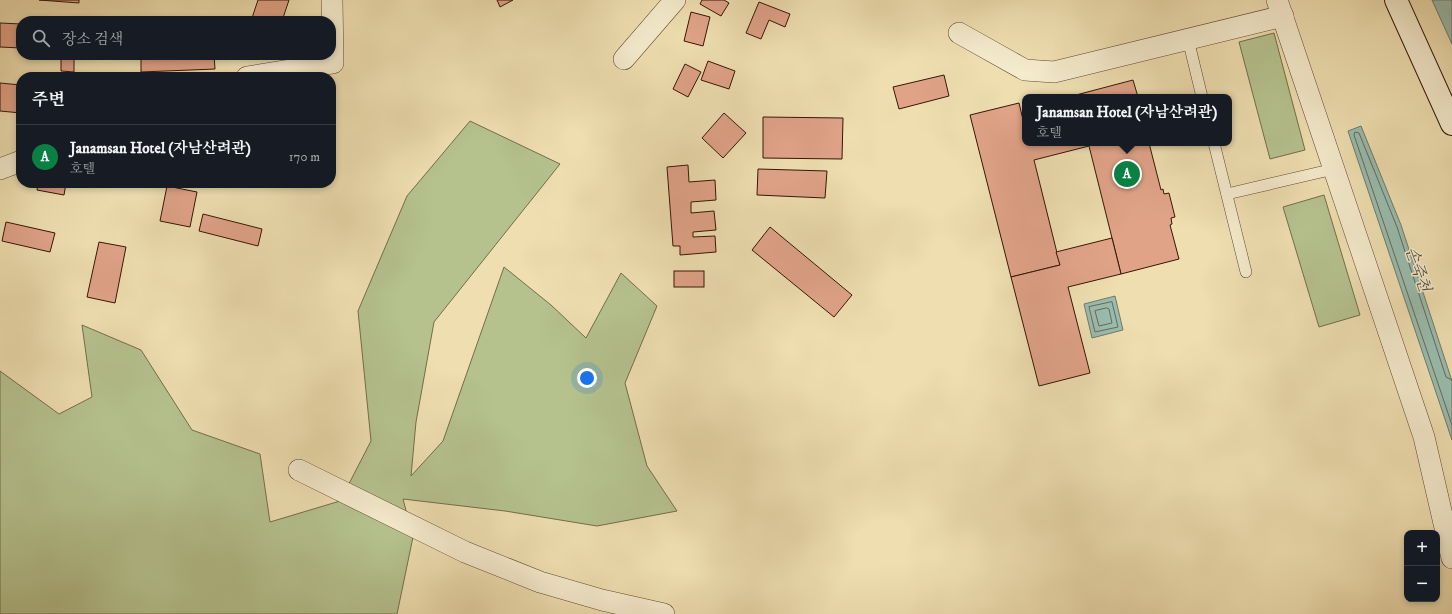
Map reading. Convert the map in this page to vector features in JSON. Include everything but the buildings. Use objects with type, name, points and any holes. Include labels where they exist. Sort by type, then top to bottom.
[{"type":"street","points":[[332,0],[333,16]]},
{"type":"street","points":[[624,59],[675,0]]},
{"type":"street","points":[[1396,0],[1452,124]]},
{"type":"street","points":[[959,33],[1025,70],[1054,72],[1188,39],[1280,8],[1424,437],[1452,558]]},
{"type":"street","points":[[278,72],[334,63],[334,60]]},
{"type":"street","points":[[0,169],[16,163]]},
{"type":"street","points":[[299,470],[465,552],[540,582],[602,600],[664,614]]},
{"type":"lane","points":[[1188,39],[1201,94]]},
{"type":"lane","points":[[1215,146],[1246,272]]},
{"type":"lane","points":[[1227,194],[1334,169]]},
{"type":"green space","points":[[1274,33],[1305,150],[1270,159],[1239,42]]},
{"type":"green space","points":[[470,121],[560,164],[434,322],[416,422],[411,476],[443,441],[504,267],[551,305],[586,338],[621,273],[657,306],[625,383],[647,466],[677,511],[597,526],[505,511],[403,499],[413,537],[397,614],[0,614],[0,371],[59,414],[92,397],[82,325],[141,350],[192,430],[260,454],[270,522],[340,501],[371,441],[358,311],[407,196]]},
{"type":"green space","points":[[1324,195],[1360,315],[1319,327],[1283,207]]},
{"type":"water","points":[[1432,0],[1452,0],[1452,44]]},
{"type":"water","points":[[1361,126],[1401,225],[1452,381],[1452,440],[1348,131]]},
{"type":"water","points":[[1115,296],[1123,330],[1092,338],[1084,304]]},
{"type":"place","name":"Janamsan Hotel (자남산려관)","points":[[1127,174]]},
{"type":"water label","name":"손죽천","points":[[1419,269]]}]
